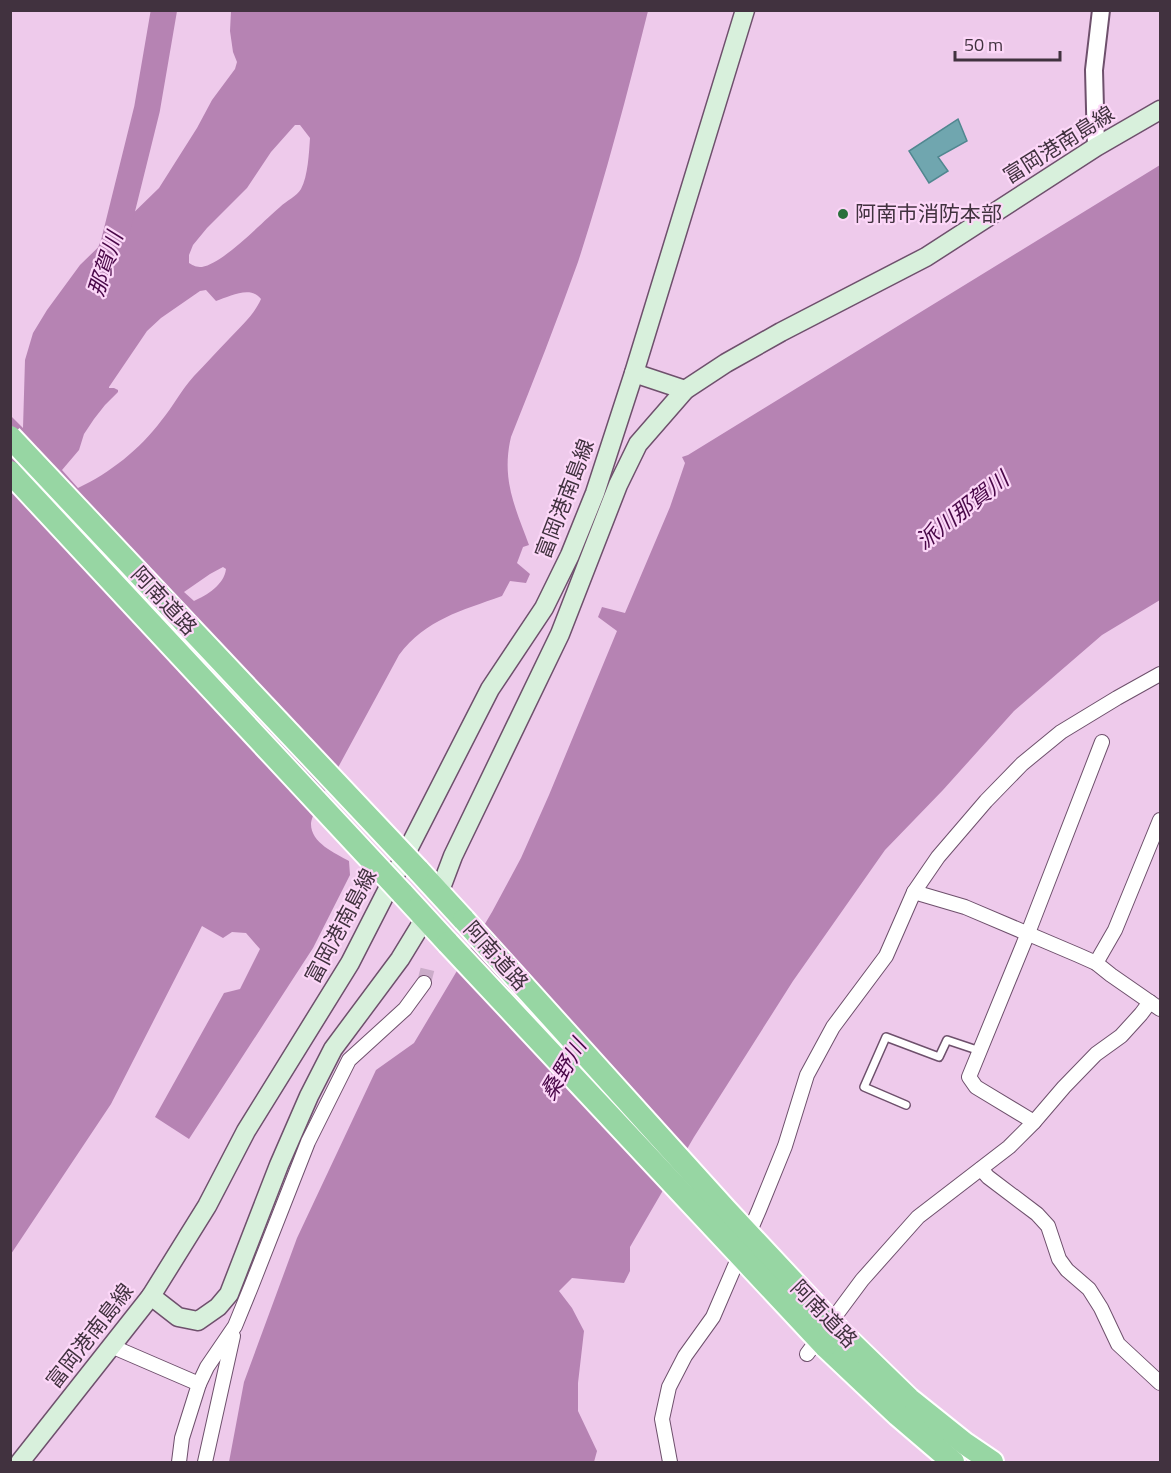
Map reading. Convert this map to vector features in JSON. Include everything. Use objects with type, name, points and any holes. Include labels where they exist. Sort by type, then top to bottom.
[{"type":"highway","name":"阿南道路","points":[[10,437],[418,870],[724,1209],[823,1344],[909,1399],[992,1462]]},
{"type":"highway","name":"阿南道路","points":[[10,472],[823,1344],[898,1415],[953,1462]]},
{"type":"main road","name":"富岡港南島線","points":[[20,1462],[151,1296],[207,1206],[246,1131],[350,963],[490,689],[544,608],[570,555],[595,493],[745,10]]},
{"type":"main road","name":"富岡港南島線","points":[[439,893],[453,856],[560,634],[618,485],[638,444],[685,390],[726,363],[781,332],[926,257],[1096,147],[1161,110]]},
{"type":"main road","points":[[634,373],[685,390]]},
{"type":"main road","points":[[151,1296],[178,1317],[198,1321],[218,1307],[229,1294],[279,1165],[309,1096],[333,1049],[400,959],[425,918]]},
{"type":"street","points":[[1096,147],[1094,70],[1101,10]]},
{"type":"street","points":[[670,1462],[662,1419],[669,1387],[685,1356],[712,1317],[785,1146],[807,1076],[833,1027],[886,956],[914,892],[938,857],[986,801],[1023,764],[1061,732],[1161,674]]},
{"type":"street","points":[[1034,1122],[976,1087],[969,1077],[1102,742]]},
{"type":"street","points":[[1096,963],[1115,930],[1161,820]]},
{"type":"street","points":[[823,1344],[862,1280],[918,1217],[1009,1147],[1096,1054],[1120,1036],[1141,1014],[1155,1005],[1096,963],[965,907],[914,892]]},
{"type":"street","points":[[205,1462],[235,1326],[308,1142],[349,1060],[405,1009],[424,983]]},
{"type":"street","points":[[981,1169],[988,1177],[1037,1214],[1048,1226],[1059,1259],[1067,1270],[1089,1289],[1118,1344],[1161,1383]]},
{"type":"street","points":[[179,1462],[182,1438],[199,1384],[207,1367],[235,1326]]},
{"type":"street","points":[[111,1346],[199,1384]]},
{"type":"lane","points":[[906,1105],[864,1087],[886,1036],[939,1057],[946,1040],[980,1051]]},
{"type":"water","points":[[231,11],[648,11],[615,137],[578,262],[511,437],[508,466],[511,492],[529,545],[523,547],[517,563],[530,574],[526,583],[510,581],[502,596],[433,624],[409,643],[399,655],[311,821],[312,831],[319,842],[349,861],[350,875],[313,948],[189,1139],[155,1117],[224,993],[240,989],[260,949],[246,933],[232,932],[223,938],[202,926],[111,1104],[11,1254],[10,415],[23,428],[25,360],[33,333],[47,310],[80,265],[159,188],[212,100],[235,69],[237,62],[230,31]],"holes":[[[295,125],[300,125],[310,138],[307,171],[299,192],[221,258],[202,267],[189,263],[193,245],[247,188],[271,152]],[[206,290],[216,301],[246,292],[257,295],[261,299],[247,320],[189,381],[165,416],[144,441],[113,468],[78,488],[62,470],[79,450],[84,434],[94,419],[118,392],[109,387],[147,331],[161,318],[200,291]],[[223,567],[226,569],[218,585],[199,599],[194,601],[184,592]]]},
{"type":"water","points":[[1160,165],[1160,600],[1102,635],[1014,711],[885,850],[793,981],[694,1137],[630,1247],[630,1271],[624,1283],[572,1278],[559,1291],[572,1308],[584,1331],[578,1383],[578,1411],[597,1451],[594,1462],[229,1462],[244,1382],[297,1238],[376,1070],[414,1043],[492,912],[521,858],[617,631],[598,617],[602,607],[625,613],[670,507],[685,463],[682,457]]},
{"type":"building","points":[[958,119],[967,141],[938,157],[948,171],[929,183],[909,151]]},
{"type":"waterway","name":"那賀川","points":[[107,261],[114,242],[147,109],[164,10]]},
{"type":"tunnel","points":[[424,983],[428,967]]},
{"type":"place","name":"阿南市消防本部","points":[[843,214]]},
{"type":"water label","name":"派川那賀川","points":[[962,510]]},
{"type":"water label","name":"桑野川","points":[[563,1069]]}]
